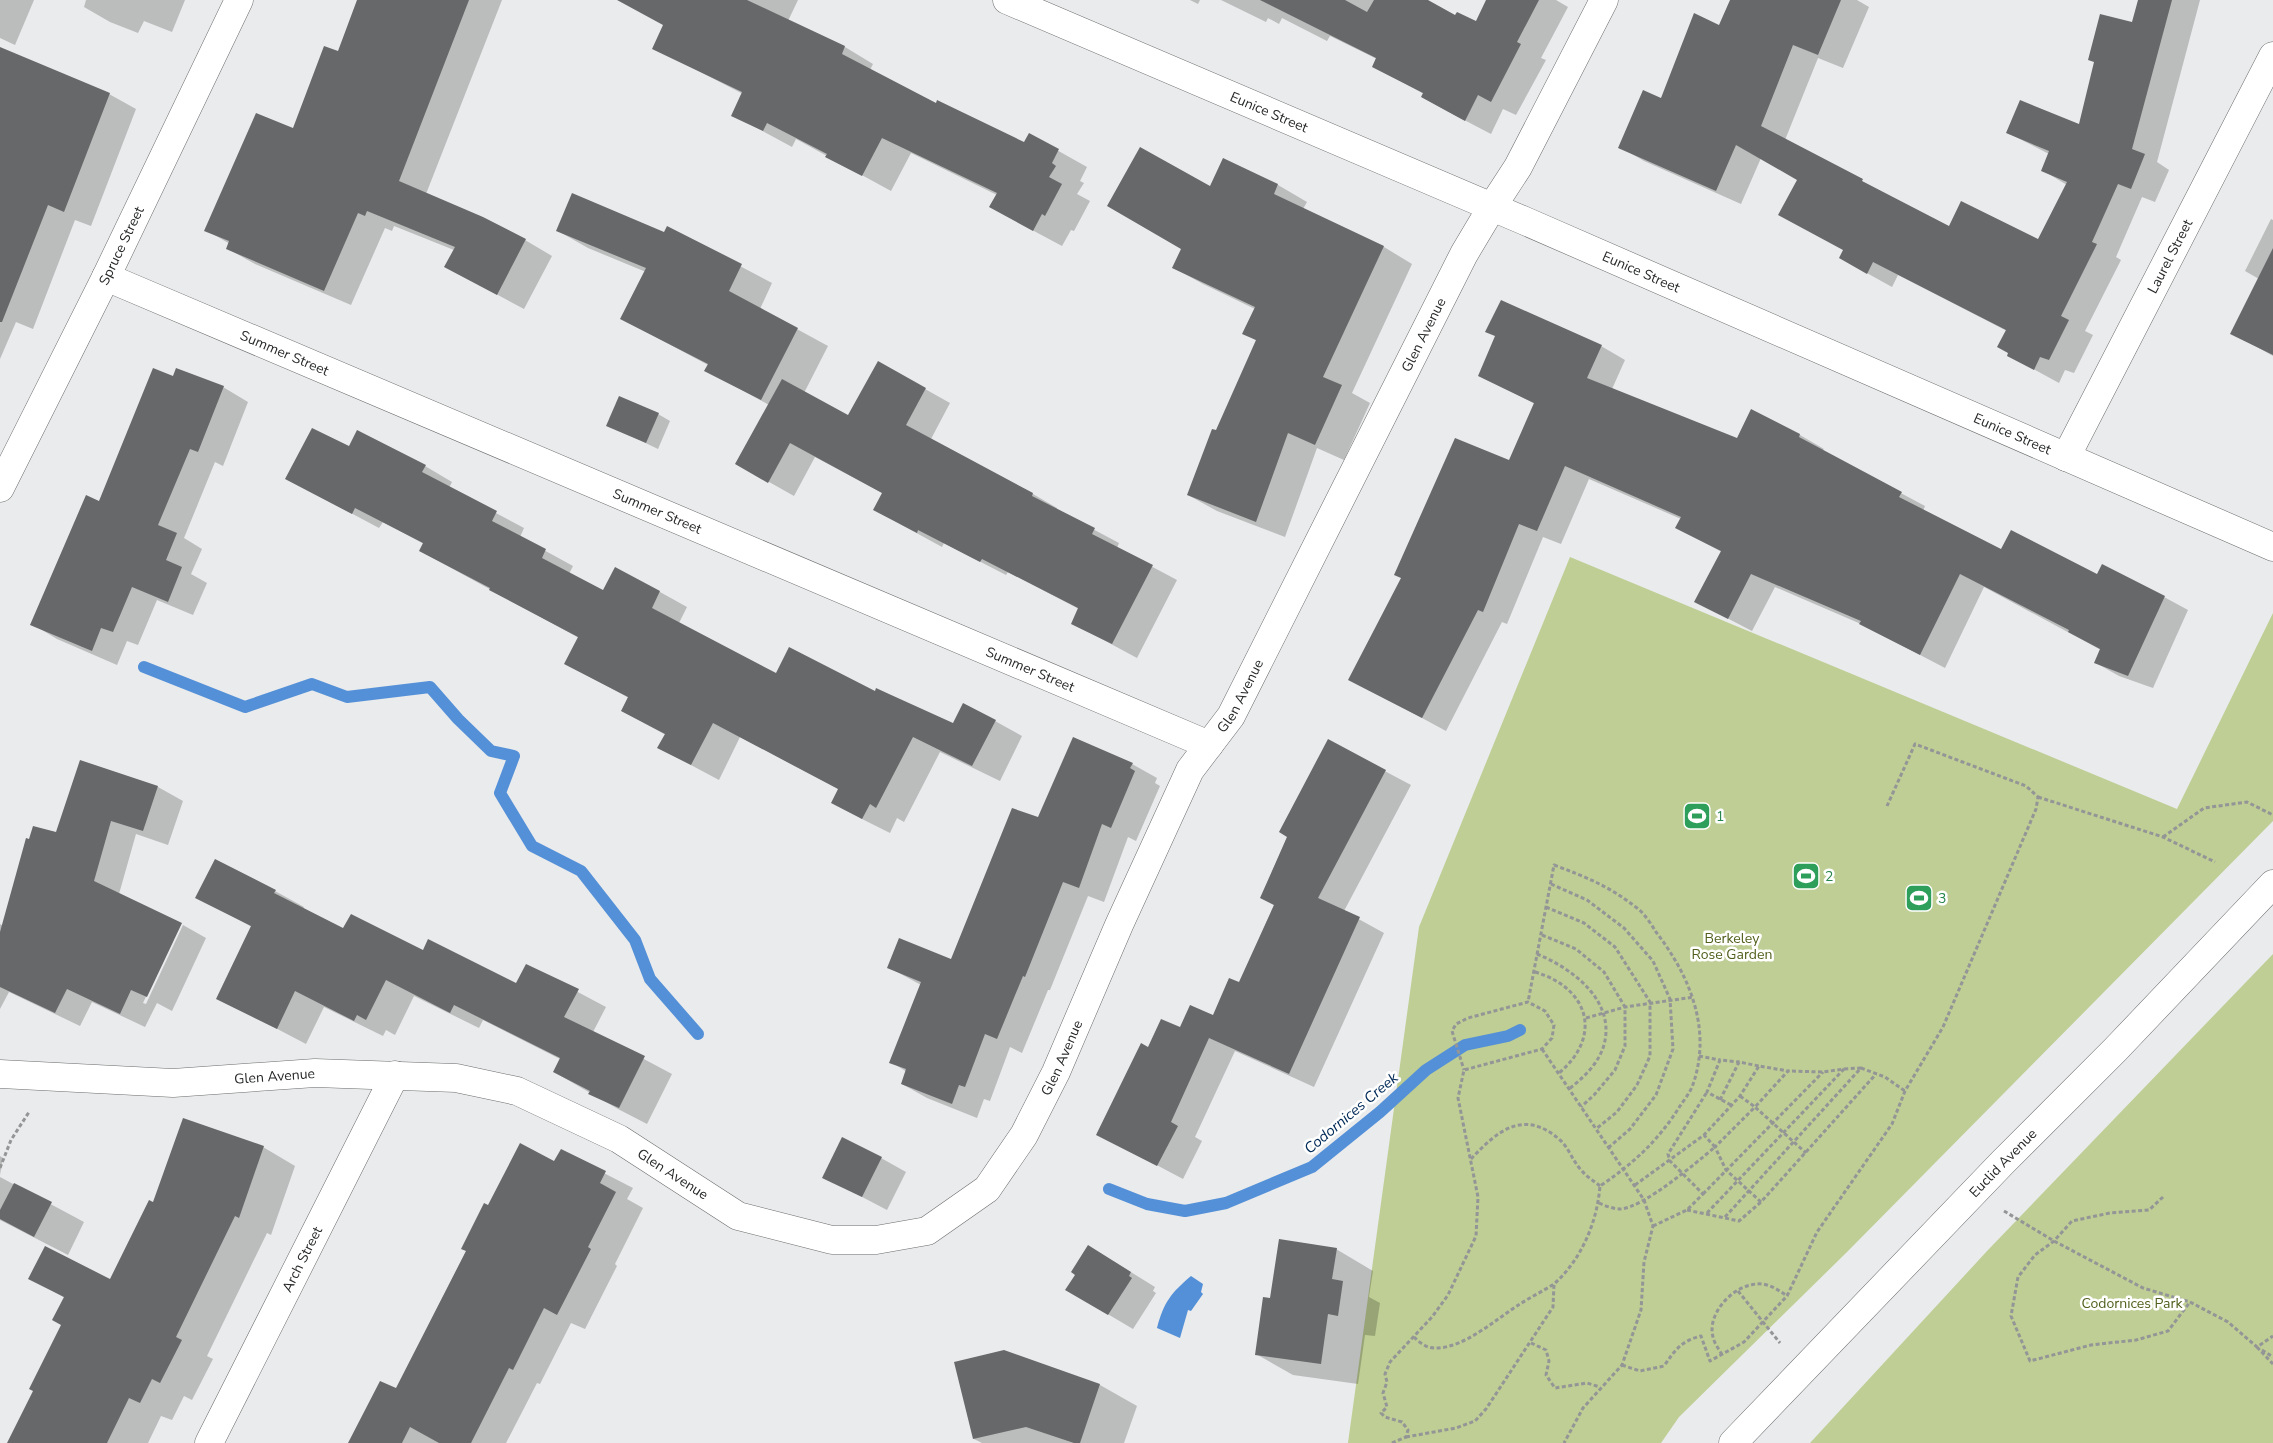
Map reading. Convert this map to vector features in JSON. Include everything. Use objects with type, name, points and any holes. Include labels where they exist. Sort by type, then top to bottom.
[{"type":"street","name":"Spruce Street","points":[[0,488],[106,277],[239,0]]},
{"type":"street","name":"Eunice Street","points":[[1007,0],[1492,207],[2273,547]]},
{"type":"street","name":"Glen Avenue","points":[[0,1074],[173,1083],[315,1074],[456,1078],[517,1091],[619,1139],[738,1216],[832,1240],[876,1240],[928,1231],[987,1189],[1024,1135],[1056,1072],[1166,820],[1190,770],[1231,716],[1464,254],[1518,168],[1604,0]]},
{"type":"street","name":"Laurel Street","points":[[2066,457],[2273,56]]},
{"type":"street","name":"Summer Street","points":[[106,277],[1209,745]]},
{"type":"street","name":"Euclid Avenue","points":[[1733,1443],[1802,1369],[2115,1050],[2273,884]]},
{"type":"street","name":"Arch Street","points":[[210,1443],[395,1075]]},
{"type":"path","points":[[1887,806],[1915,744],[2026,786],[2038,797],[2163,837],[2214,862]]},
{"type":"path","points":[[1622,1365],[1640,1371],[1664,1366],[1677,1347],[1688,1339],[1701,1336],[1710,1361],[1744,1342],[1787,1296],[1817,1232],[1892,1124],[1905,1090],[1943,1027],[2036,809],[2038,797]]},
{"type":"path","points":[[2163,837],[2204,808],[2247,802],[2273,815]]},
{"type":"path","points":[[1528,1002],[1554,865],[1598,881],[1639,909],[1673,953],[1694,996],[1700,1028],[1699,1056],[1692,1088],[1664,1131],[1623,1170],[1600,1186]]},
{"type":"path","points":[[1551,884],[1586,900],[1624,928],[1653,962],[1670,999],[1673,1048],[1656,1095],[1630,1129],[1608,1148]]},
{"type":"path","points":[[1546,907],[1584,923],[1615,948],[1650,1002],[1650,1056],[1637,1085],[1617,1112],[1596,1128]]},
{"type":"path","points":[[1542,934],[1576,949],[1604,972],[1625,1007],[1625,1046],[1615,1070],[1581,1107]]},
{"type":"path","points":[[1537,954],[1557,963],[1588,985],[1604,1012],[1606,1027],[1604,1047],[1597,1060],[1585,1075],[1569,1089]]},
{"type":"path","points":[[1535,972],[1547,976],[1568,989],[1586,1018],[1584,1040],[1577,1056],[1559,1073]]},
{"type":"path","points":[[1586,1018],[1625,1007],[1694,996]]},
{"type":"path","points":[[1406,1437],[1408,1430],[1402,1422],[1385,1418],[1381,1413],[1387,1407],[1383,1393],[1387,1382],[1385,1374],[1390,1362],[1448,1295],[1476,1236],[1478,1197],[1458,1098],[1464,1070],[1452,1031],[1456,1024],[1468,1018],[1528,1002],[1545,1011],[1554,1025],[1552,1038],[1542,1049],[1464,1070]]},
{"type":"path","points":[[1542,1049],[1635,1185],[1644,1200],[1653,1226],[1644,1262],[1641,1310],[1622,1365],[1600,1387],[1583,1408],[1564,1442]]},
{"type":"path","points":[[1699,1056],[1788,1071],[1823,1072],[1861,1068],[1885,1077],[1905,1090]]},
{"type":"path","points":[[1703,1194],[1670,1161],[1668,1154],[1708,1092],[1720,1060]]},
{"type":"path","points":[[1720,1100],[1739,1062]]},
{"type":"path","points":[[1635,1185],[1704,1135],[1740,1096],[1759,1066]]},
{"type":"path","points":[[1725,1218],[1861,1068]]},
{"type":"path","points":[[1707,1213],[1844,1069]]},
{"type":"path","points":[[1599,1203],[1622,1209],[1644,1200],[1683,1174],[1755,1107],[1788,1071]]},
{"type":"path","points":[[1653,1226],[1687,1210],[1823,1072]]},
{"type":"path","points":[[1687,1210],[1740,1221],[1761,1202],[1876,1074]]},
{"type":"path","points":[[1708,1092],[1731,1105]]},
{"type":"path","points":[[1740,1096],[1773,1122],[1806,1153]]},
{"type":"path","points":[[1471,1160],[1489,1139],[1504,1128],[1521,1124],[1542,1128],[1561,1140],[1582,1171],[1600,1186]]},
{"type":"path","points":[[1704,1135],[1714,1147],[1726,1170],[1761,1202]]},
{"type":"path","points":[[0,1168],[11,1140]]},
{"type":"path","points":[[1414,1336],[1421,1344],[1433,1348],[1458,1343],[1554,1284],[1569,1271],[1584,1246],[1599,1203],[1600,1186]]},
{"type":"path","points":[[1974,1192],[2054,1241],[2143,1288],[2190,1302],[2228,1322],[2257,1347],[2273,1364]]},
{"type":"path","points":[[2163,1196],[2150,1210],[2110,1213],[2072,1221],[2054,1241],[2035,1255],[2018,1277],[2011,1316],[2030,1361],[2091,1345],[2136,1340],[2168,1331],[2190,1302]]},
{"type":"path","points":[[1392,1443],[1406,1437],[1456,1428],[1475,1421],[1509,1377],[1553,1307],[1554,1284]]},
{"type":"path","points":[[1722,1355],[1713,1338],[1712,1324],[1717,1310],[1738,1291],[1751,1284],[1773,1286],[1787,1296]]},
{"type":"path","points":[[1738,1291],[1762,1324],[1802,1369]]},
{"type":"path","points":[[2257,1347],[2273,1336]]},
{"type":"path","points":[[1531,1343],[1546,1350],[1549,1360],[1546,1375],[1555,1388],[1587,1383],[1600,1387]]},
{"type":"path","points":[[2257,1347],[2273,1357]]},
{"type":"green space","name":"Berkeley Rose Garden","points":[[1570,557],[2177,809],[2273,613],[2273,821],[1847,1252],[1679,1417],[1661,1443],[1348,1443],[1419,927]]},
{"type":"green space","name":"Codornices Park","points":[[2273,954],[2273,1443],[1810,1443],[1988,1250]]},
{"type":"water","points":[[1191,1276],[1203,1284],[1201,1292],[1203,1294],[1191,1311],[1188,1310],[1180,1338],[1157,1328],[1162,1311],[1169,1299]]},
{"type":"building","points":[[357,0],[469,0],[399,181],[483,217],[526,239],[497,295],[444,267],[455,247],[367,211],[365,216],[358,213],[324,291],[226,249],[229,241],[204,231],[256,113],[293,128],[324,46],[338,51]]},
{"type":"building","points":[[617,0],[747,0],[845,46],[842,54],[936,103],[937,100],[1024,142],[1029,133],[1059,149],[1052,163],[1056,166],[1049,177],[1062,184],[1045,216],[1042,214],[1033,231],[989,207],[997,193],[882,138],[862,176],[825,157],[827,154],[767,123],[763,131],[731,116],[742,92],[652,49],[663,25]]},
{"type":"building","points":[[1260,0],[1345,0],[1367,12],[1374,0],[1428,0],[1455,15],[1457,12],[1476,21],[1486,0],[1539,0],[1517,42],[1521,44],[1491,102],[1478,95],[1465,121],[1421,97],[1423,93],[1372,67],[1376,58]]},
{"type":"building","points":[[1730,0],[1841,0],[1818,55],[1793,45],[1761,126],[1949,226],[1961,201],[2038,239],[2067,182],[2041,171],[2049,151],[2006,133],[2020,100],[2079,124],[2094,62],[2088,60],[2100,14],[2132,22],[2138,0],[2172,0],[2132,149],[2145,154],[2131,189],[2118,184],[2092,242],[2097,244],[2061,316],[2069,320],[2049,360],[2040,357],[2034,370],[2007,356],[2008,353],[1997,347],[2006,330],[1873,262],[1867,274],[1839,258],[1843,250],[1778,215],[1797,180],[1736,145],[1716,191],[1618,148],[1643,90],[1661,98],[1694,13],[1719,25]]},
{"type":"building","points":[[0,47],[110,93],[64,212],[48,205],[2,322],[0,322]]},
{"type":"building","points":[[1140,147],[1210,186],[1223,158],[1278,184],[1274,194],[1384,246],[1323,377],[1342,385],[1315,445],[1288,433],[1256,522],[1187,495],[1212,429],[1216,430],[1256,340],[1242,334],[1255,307],[1172,268],[1181,249],[1107,206]]},
{"type":"building","points":[[572,193],[664,232],[667,226],[742,264],[729,291],[798,328],[761,400],[704,371],[708,364],[620,319],[646,268],[556,231]]},
{"type":"building","points":[[2273,248],[2273,355],[2230,334]]},
{"type":"building","points":[[1501,300],[1602,345],[1587,378],[1737,438],[1751,409],[1800,434],[1799,437],[1902,492],[1899,497],[2001,549],[2011,530],[2097,574],[2102,564],[2165,596],[2128,676],[2094,663],[2100,649],[2068,632],[2069,630],[1960,574],[1920,655],[1859,624],[1861,621],[1751,574],[1728,619],[1694,602],[1721,551],[1675,528],[1681,517],[1565,466],[1537,531],[1519,524],[1483,612],[1478,610],[1422,718],[1348,680],[1401,578],[1394,575],[1455,438],[1509,460],[1534,403],[1478,376],[1495,336],[1485,332]]},
{"type":"building","points":[[878,361],[926,388],[906,425],[1033,493],[1032,496],[1095,528],[1092,534],[1153,565],[1112,644],[1071,624],[1078,608],[982,559],[980,562],[918,530],[917,533],[873,510],[882,493],[790,443],[768,483],[735,464],[782,379],[848,415]]},
{"type":"building","points":[[153,368],[173,376],[176,368],[224,386],[198,452],[190,449],[158,525],[177,533],[166,560],[182,567],[168,602],[132,587],[113,632],[101,628],[92,651],[30,625],[86,495],[99,501]]},
{"type":"building","points":[[619,396],[659,413],[646,443],[606,426]]},
{"type":"building","points":[[312,428],[349,446],[357,430],[426,465],[422,472],[497,511],[492,521],[546,549],[542,558],[603,590],[615,567],[660,591],[652,608],[776,673],[789,647],[875,691],[876,688],[953,723],[963,703],[996,720],[972,766],[913,737],[876,808],[870,804],[862,819],[831,803],[838,789],[713,723],[691,765],[657,748],[665,734],[621,711],[628,697],[564,664],[578,637],[419,551],[423,543],[355,508],[352,514],[285,479]]},
{"type":"building","points":[[1073,737],[1133,763],[1130,768],[1135,771],[1111,828],[1102,824],[1079,888],[1063,882],[1025,977],[1023,976],[997,1039],[985,1034],[965,1087],[959,1085],[952,1104],[901,1084],[906,1069],[889,1063],[921,982],[887,968],[899,938],[951,959],[1012,808],[1038,817]]},
{"type":"building","points":[[1328,739],[1386,770],[1318,898],[1360,917],[1289,1074],[1209,1038],[1171,1122],[1178,1126],[1157,1166],[1096,1135],[1141,1043],[1148,1047],[1161,1019],[1180,1027],[1190,1005],[1213,1015],[1229,978],[1239,982],[1274,905],[1260,898],[1287,837],[1279,832]]},
{"type":"building","points":[[80,760],[158,786],[143,831],[111,821],[94,881],[182,923],[147,997],[131,990],[120,1014],[67,989],[55,1013],[0,987],[0,932],[26,838],[29,839],[33,826],[56,832]]},
{"type":"building","points":[[215,859],[276,890],[274,893],[343,928],[351,914],[423,950],[428,939],[516,983],[526,964],[579,989],[564,1017],[645,1056],[619,1108],[588,1094],[590,1091],[553,1072],[560,1058],[454,1005],[450,1013],[386,980],[366,1020],[357,1015],[354,1021],[295,991],[277,1029],[216,999],[251,926],[195,898]]},
{"type":"building","points":[[183,1118],[264,1146],[239,1218],[235,1216],[176,1337],[182,1340],[160,1383],[152,1379],[140,1403],[129,1398],[107,1443],[7,1443],[33,1391],[29,1389],[61,1325],[52,1320],[64,1297],[28,1279],[45,1246],[110,1279],[149,1200],[153,1202]]},
{"type":"building","points":[[842,1137],[882,1157],[862,1197],[822,1178]]},
{"type":"building","points":[[520,1143],[554,1161],[561,1149],[606,1171],[600,1183],[616,1192],[588,1247],[591,1249],[557,1315],[544,1308],[513,1370],[509,1368],[471,1443],[439,1443],[410,1427],[402,1443],[348,1443],[380,1381],[396,1388],[466,1251],[461,1249],[484,1203],[488,1205]]},
{"type":"building","points":[[14,1183],[52,1202],[34,1237],[0,1219],[0,1210]]},
{"type":"building","points":[[1279,1239],[1337,1248],[1332,1279],[1343,1281],[1338,1316],[1328,1314],[1321,1364],[1255,1355],[1263,1297],[1270,1298]]},
{"type":"building","points":[[1088,1245],[1131,1272],[1129,1276],[1132,1278],[1108,1315],[1065,1290],[1075,1275],[1071,1272]]},
{"type":"building","points":[[1004,1350],[1100,1384],[1080,1443],[1074,1443],[1026,1427],[973,1439],[954,1362]]},
{"type":"waterway","name":"Codornices Creek","points":[[144,667],[245,707],[312,684],[347,697],[430,687],[458,719],[491,751],[514,756],[500,793],[532,846],[581,871],[635,940],[650,979],[698,1034]]},
{"type":"waterway","name":"Codornices Creek","points":[[1109,1189],[1147,1204],[1185,1211],[1226,1203],[1312,1167],[1380,1112],[1426,1070],[1465,1045],[1508,1036],[1520,1030]]},
{"type":"place","name":"1","points":[[1697,816]]},
{"type":"place","name":"2","points":[[1806,876]]},
{"type":"place","name":"3","points":[[1919,898]]}]
